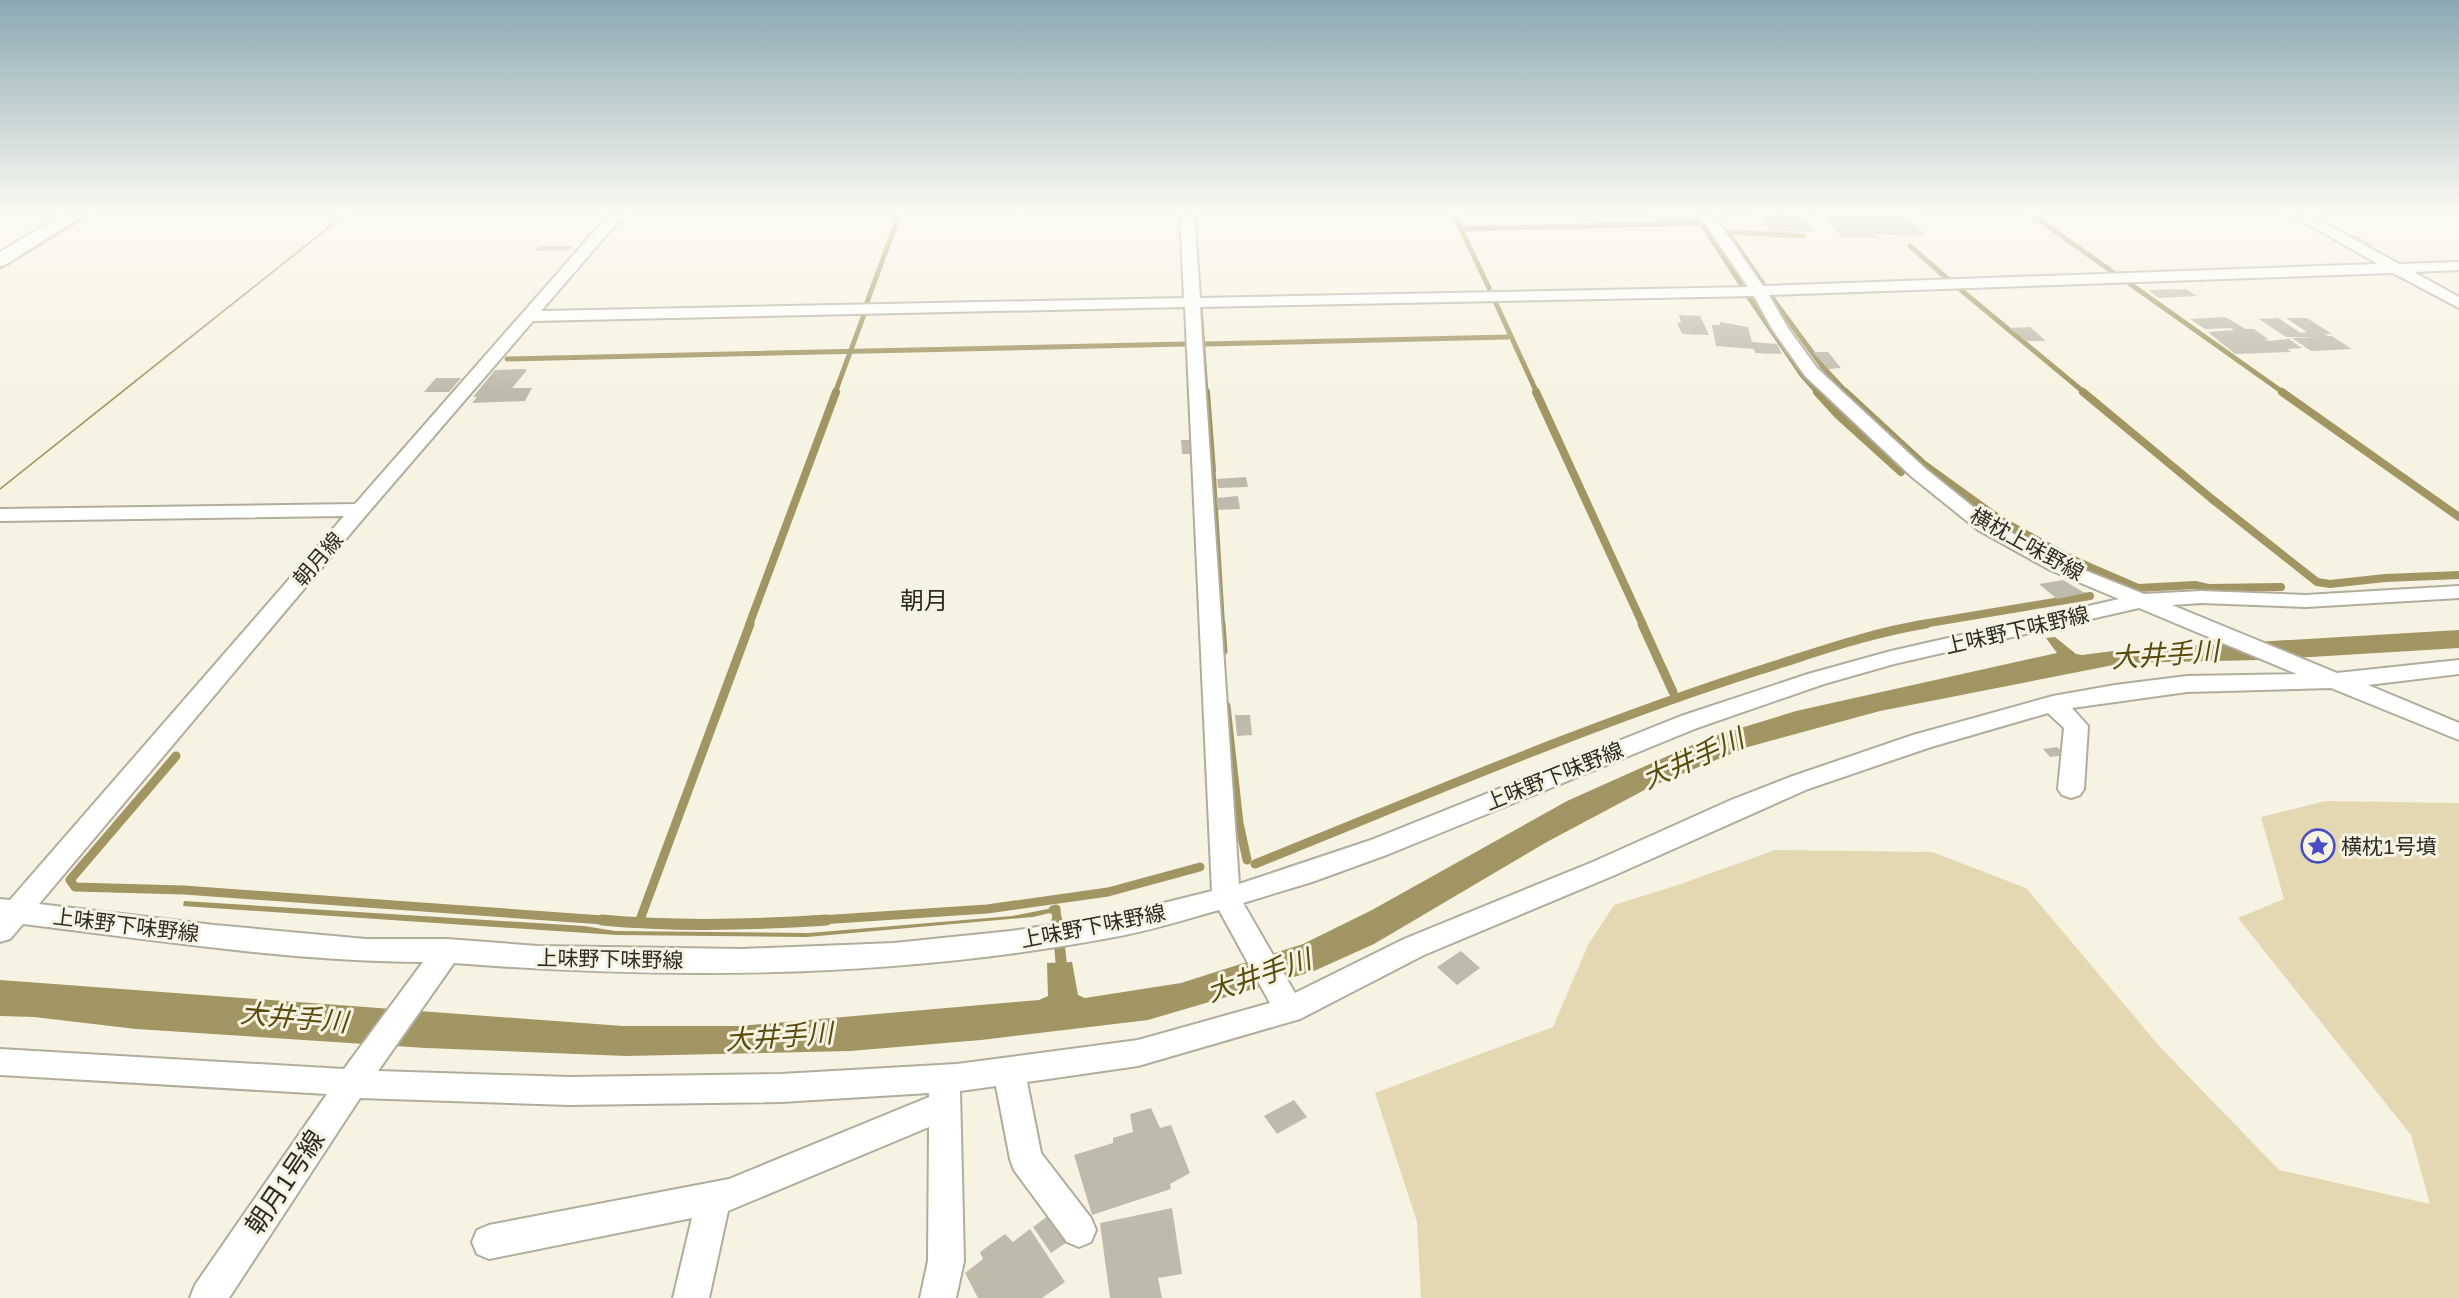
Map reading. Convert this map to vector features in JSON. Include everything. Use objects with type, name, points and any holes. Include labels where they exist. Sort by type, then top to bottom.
[{"type":"street","name":"朝月線","points":[[6,919],[569,271]]},
{"type":"street","points":[[1191,271],[1226,898],[1289,1010]]},
{"type":"street","name":"横枕上味野線","points":[[1745,271],[1780,329],[1811,372],[1919,473],[1985,526],[2057,566],[2459,732]]},
{"type":"street","points":[[530,316],[1759,291],[2325,271]]},
{"type":"street","points":[[2401,271],[2459,303]]},
{"type":"street","points":[[0,515],[360,510]]},
{"type":"street","name":"上味野下味野線","points":[[6,919],[57,917],[214,936],[355,949],[447,951],[538,958],[741,961],[894,955],[1111,927],[1226,898],[1302,875],[1380,847],[1635,742],[1816,679],[1892,658],[2140,601],[2201,597],[2306,601],[2459,592]]},
{"type":"street","points":[[489,1242],[730,1196],[945,1092],[1010,1071],[1138,1053],[1289,1010],[1414,947],[1605,868],[1667,838],[1799,783],[1922,741],[2053,704],[2115,693],[2187,684],[2384,677],[2459,667]]},
{"type":"street","points":[[2053,704],[2076,726],[2071,789]]},
{"type":"street","name":"朝月1号線","points":[[208,1298],[357,1075],[447,951]]},
{"type":"street","points":[[0,1062],[337,1081],[357,1075],[568,1091],[781,1088],[945,1092]]},
{"type":"street","points":[[1010,1071],[1026,1159],[1079,1230]]},
{"type":"street","points":[[938,1298],[946,1262],[945,1092]]},
{"type":"street","points":[[691,1298],[714,1198]]},
{"type":"shaded area","points":[[2326,801],[2459,803],[2459,1298],[1421,1298],[1417,1222],[1375,1093],[1553,1027],[1588,945],[1614,905],[1775,850],[1932,852],[2026,888],[2160,1047],[2279,1170],[2430,1204],[2411,1135],[2238,918],[2284,899],[2261,817]]},
{"type":"water","points":[[273,271],[276,271],[0,490]]},
{"type":"water","name":"大井手川","points":[[2459,630],[2459,648],[2259,660],[2124,663],[1880,711],[1748,747],[1652,786],[1545,843],[1374,944],[1314,971],[1148,1020],[981,1040],[850,1051],[626,1056],[426,1048],[136,1029],[34,1017],[0,1016],[0,980],[623,1026],[739,1026],[1039,1000],[1048,996],[1047,963],[1072,962],[1078,995],[1085,998],[1181,983],[1303,944],[1372,910],[1567,801],[1708,738],[1796,711],[2057,653],[2046,638],[2055,637],[2076,654],[2082,655],[2121,650]]},
{"type":"water","points":[[184,901],[584,926],[615,931],[809,933],[1012,916],[1058,907],[1058,917],[1054,917],[1054,912],[1033,917],[807,937],[616,935],[183,906]]},
{"type":"building","points":[[2186,289],[2197,296],[2159,298],[2148,290]]},
{"type":"building","points":[[1679,315],[1700,316],[1709,335],[1682,334],[1677,323],[1681,323]]},
{"type":"building","points":[[2225,317],[2246,329],[2254,329],[2269,341],[2289,339],[2302,348],[2287,349],[2291,352],[2235,354],[2208,332],[2234,330],[2231,328],[2205,329],[2190,319]]},
{"type":"building","points":[[2278,318],[2301,333],[2307,332],[2286,318],[2307,318],[2332,334],[2325,334],[2352,349],[2311,351],[2292,338],[2322,337],[2286,337],[2259,319]]},
{"type":"building","points":[[1720,322],[1748,327],[1752,342],[1777,344],[1782,354],[1755,353],[1754,349],[1716,346],[1712,325],[1720,325]]},
{"type":"building","points":[[2030,327],[2046,341],[2027,341],[2009,328]]},
{"type":"building","points":[[1813,352],[1828,352],[1841,368],[1828,369]]},
{"type":"building","points":[[495,370],[527,370],[512,388],[532,388],[525,401],[472,403],[477,397],[473,397]]},
{"type":"building","points":[[436,378],[461,378],[449,392],[424,392]]},
{"type":"building","points":[[1181,440],[1191,440],[1192,454],[1182,454]]},
{"type":"building","points":[[1246,477],[1248,487],[1218,488],[1217,479]]},
{"type":"building","points":[[1238,496],[1240,509],[1218,510],[1216,498]]},
{"type":"building","points":[[2063,580],[2085,593],[2057,599],[2039,584]]},
{"type":"building","points":[[1235,715],[1250,715],[1252,735],[1237,736]]},
{"type":"building","points":[[2057,747],[2065,755],[2050,757],[2043,749]]},
{"type":"building","points":[[1461,951],[1480,968],[1457,985],[1437,967]]},
{"type":"building","points":[[1294,1100],[1307,1117],[1277,1134],[1264,1116]]},
{"type":"building","points":[[1151,1108],[1160,1128],[1171,1125],[1190,1173],[1170,1184],[1171,1189],[1092,1215],[1074,1155],[1113,1143],[1113,1138],[1133,1132],[1130,1114]]},
{"type":"building","points":[[1172,1208],[1182,1274],[1158,1278],[1162,1298],[1110,1298],[1100,1223]]},
{"type":"building","points":[[1048,1216],[1067,1242],[1051,1253],[1033,1227]]},
{"type":"building","points":[[1030,1229],[1065,1282],[1042,1298],[978,1298],[965,1273],[983,1259],[980,1252],[1005,1234],[1013,1242]]},
{"type":"waterway","points":[[866,305],[879,271]]},
{"type":"waterway","points":[[1481,271],[1489,288]]},
{"type":"waterway","points":[[1732,271],[1742,286]]},
{"type":"waterway","points":[[1754,271],[1763,284]]},
{"type":"waterway","points":[[1938,271],[1950,281]]},
{"type":"waterway","points":[[2111,271],[2117,275]]},
{"type":"waterway","points":[[2126,281],[2284,393]]},
{"type":"waterway","points":[[1961,290],[2085,393]]},
{"type":"waterway","points":[[1770,295],[1822,366],[1847,393]]},
{"type":"waterway","points":[[1748,296],[1802,375],[1818,393]]},
{"type":"waterway","points":[[1494,299],[1537,393]]},
{"type":"waterway","points":[[1200,306],[1206,393]]},
{"type":"waterway","points":[[850,351],[865,312]]},
{"type":"waterway","points":[[1206,344],[1508,337]]},
{"type":"waterway","points":[[850,351],[1185,344]]},
{"type":"waterway","points":[[507,359],[850,351]]},
{"type":"waterway","points":[[835,393],[850,351]]},
{"type":"waterway","points":[[749,625],[836,392]]},
{"type":"waterway","points":[[1206,392],[1212,471]]},
{"type":"waterway","points":[[1536,392],[1643,625]]},
{"type":"waterway","points":[[1817,392],[1838,415],[1901,472]]},
{"type":"waterway","points":[[1845,392],[1923,464],[2002,521],[2071,559],[2138,588],[2195,585],[2208,588],[2281,587]]},
{"type":"waterway","points":[[2083,392],[2317,582],[2330,584],[2385,578],[2459,575]]},
{"type":"waterway","points":[[2282,392],[2459,517]]},
{"type":"waterway","points":[[1212,476],[1221,625]]},
{"type":"waterway","points":[[1917,625],[2090,596]]},
{"type":"waterway","points":[[641,917],[750,624]]},
{"type":"waterway","points":[[1221,624],[1223,651]]},
{"type":"waterway","points":[[1642,624],[1673,692]]},
{"type":"waterway","points":[[1255,864],[1506,762],[1696,691],[1842,644],[1926,624]]},
{"type":"waterway","points":[[1226,706],[1239,823],[1247,860]]},
{"type":"waterway","points":[[176,756],[70,880],[75,887],[184,890],[617,921]]},
{"type":"waterway","points":[[805,921],[987,909],[1108,892],[1200,867]]},
{"type":"waterway","points":[[1053,910],[1056,909],[1057,921]]},
{"type":"waterway","points":[[602,920],[658,924],[827,920]]},
{"type":"waterway","points":[[1057,920],[1062,971]]},
{"type":"place","name":"横枕1号墳","points":[[2318,846]]},
{"type":"district","name":"朝月","points":[[924,600]]}]
